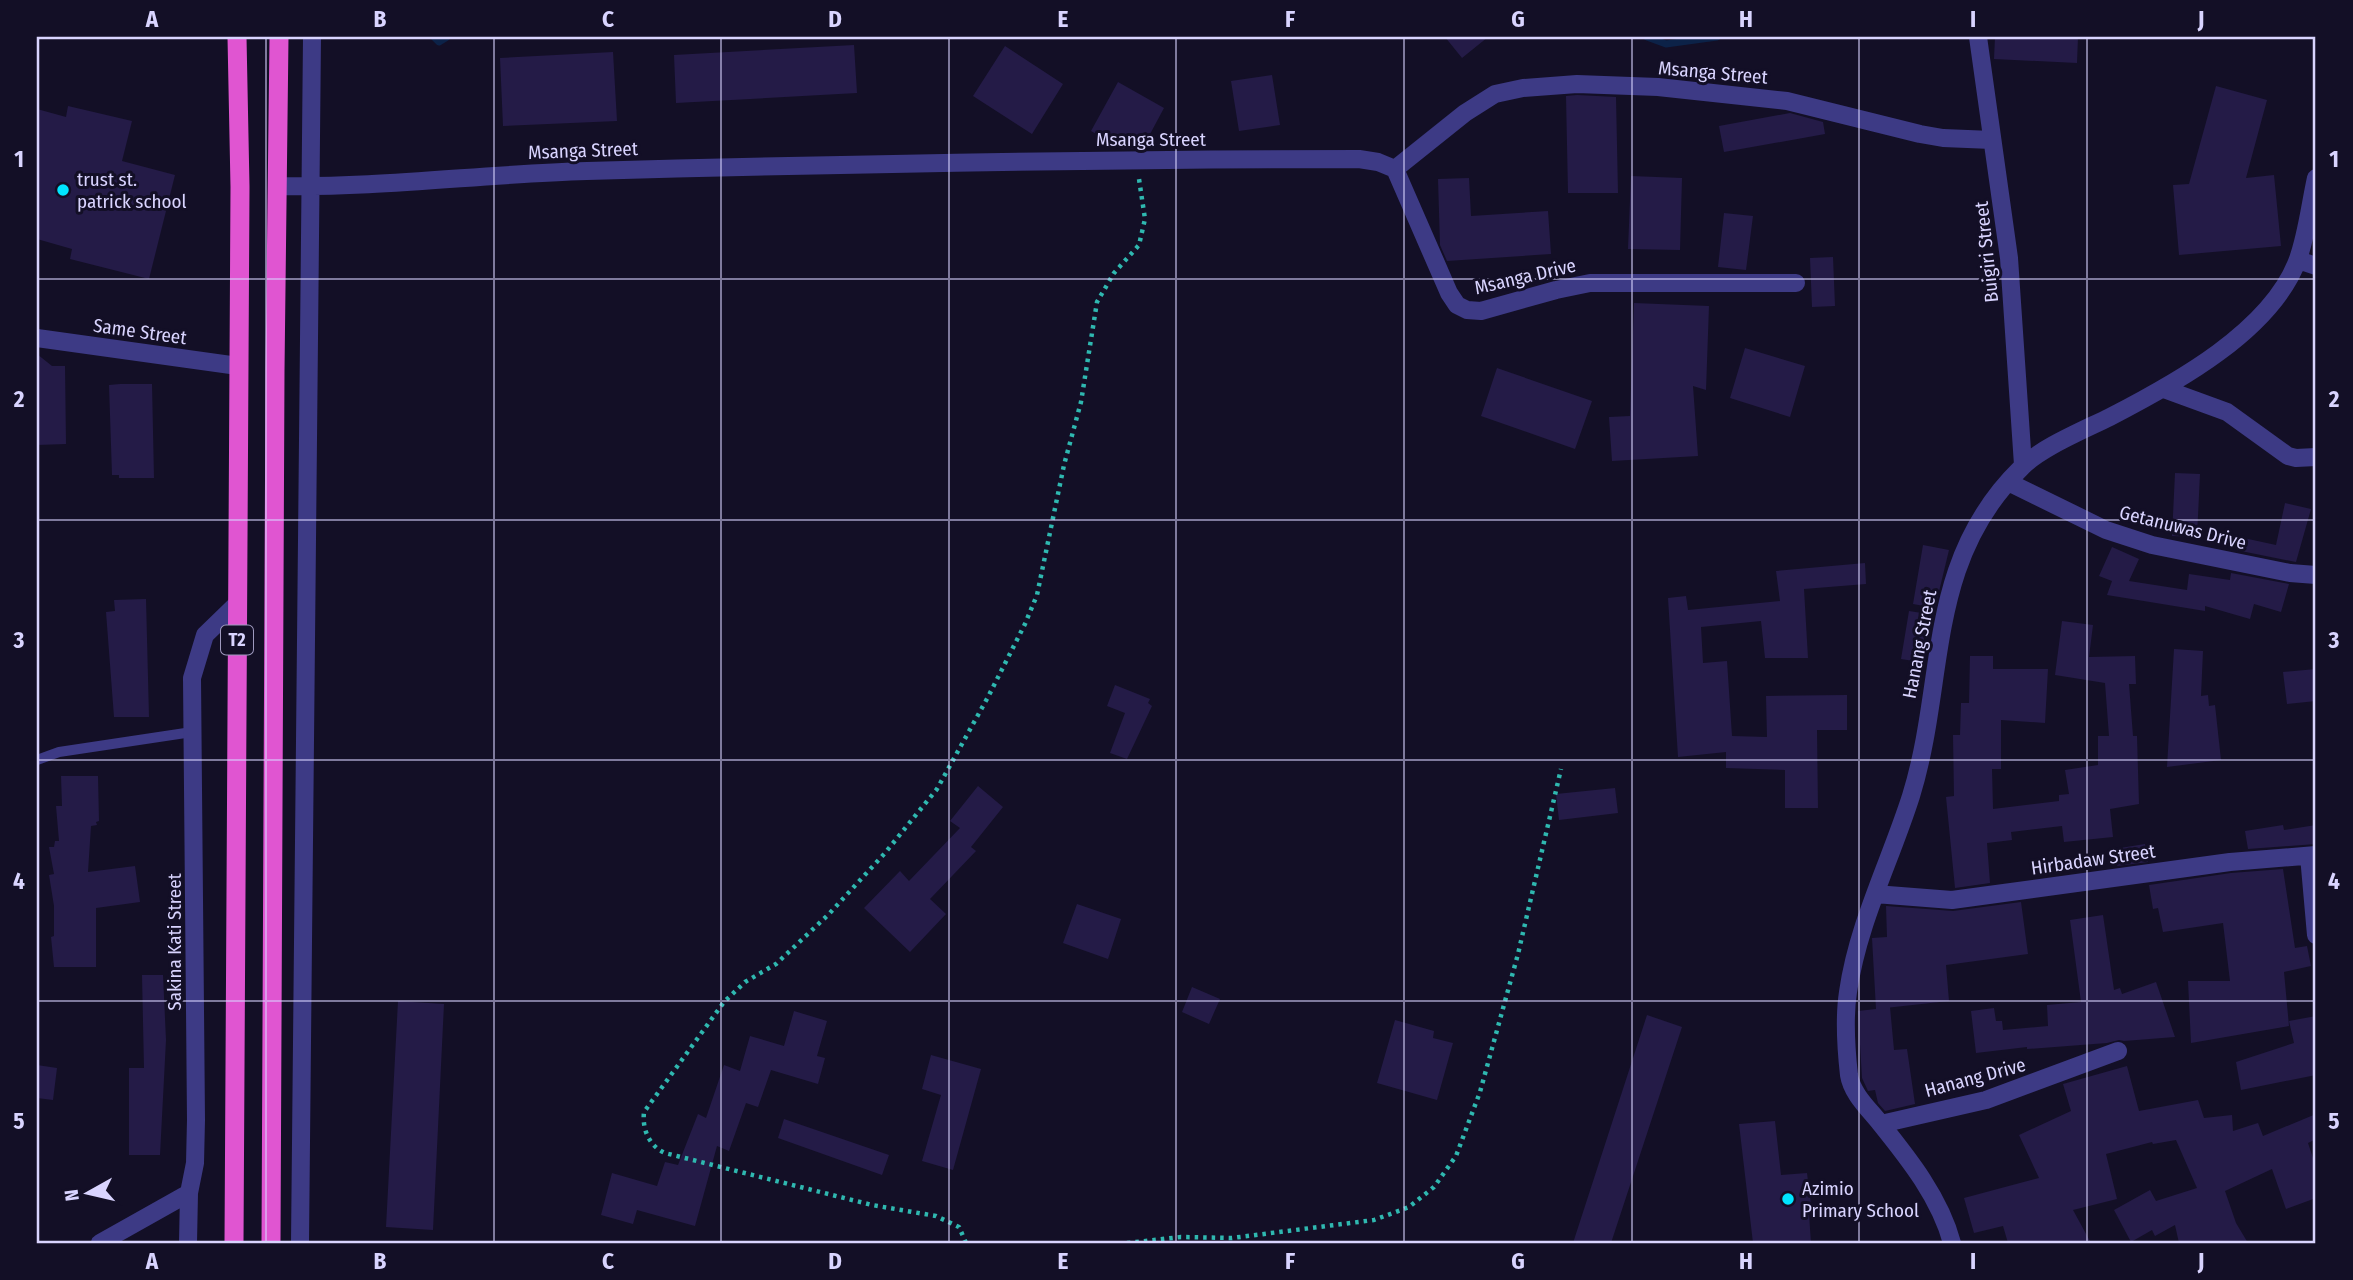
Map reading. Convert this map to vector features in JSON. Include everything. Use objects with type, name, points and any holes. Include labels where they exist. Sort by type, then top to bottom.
[{"type":"highway","name":"T2","points":[[234,1243],[240,187],[237,37]]},
{"type":"highway","name":"T2","points":[[271,1243],[279,37]]},
{"type":"street","points":[[300,1243],[312,37]]},
{"type":"street","name":"Buigiri Street","points":[[1978,37],[2009,258],[2023,465]]},
{"type":"street","name":"Msanga Street","points":[[277,186],[511,173],[1136,159],[1359,159],[1378,162],[1395,169],[1465,113],[1495,94],[1523,88],[1577,84],[1658,88],[1787,101],[1920,134],[1992,140]]},
{"type":"street","name":"Msanga Drive","points":[[1395,169],[1450,293],[1457,305],[1467,310],[1481,311],[1590,283],[1796,282]]},
{"type":"street","name":"Hanang Street","points":[[1952,1243],[1938,1205],[1865,1105],[1850,1079],[1846,1025],[1847,993],[1859,939],[1911,796],[1946,603],[1966,544],[1991,501],[2023,465],[2164,389],[2255,322],[2282,290],[2298,260],[2316,178]]},
{"type":"street","points":[[2298,260],[2316,266]]},
{"type":"street","name":"Same Street","points":[[37,338],[238,366]]},
{"type":"street","points":[[2164,389],[2227,412],[2288,456],[2316,457]]},
{"type":"street","name":"Getanuwas Drive","points":[[2008,482],[2106,530],[2152,545],[2290,573],[2316,575]]},
{"type":"street","name":"Sakina Kati Street","points":[[188,1243],[189,1193],[195,1163],[196,1120],[192,678],[205,635],[237,604]]},
{"type":"street","points":[[2313,855],[2316,934]]},
{"type":"street","name":"Hirbadaw Street","points":[[1875,894],[1952,900],[2230,862],[2313,855]]},
{"type":"street","name":"Hanang Drive","points":[[1881,1124],[1986,1100],[2118,1051]]},
{"type":"street","points":[[100,1243],[189,1193]]},
{"type":"lane","points":[[37,760],[59,752],[192,732]]},
{"type":"path","points":[[966,1243],[960,1227],[936,1216],[872,1205],[665,1153],[651,1144],[643,1112],[724,1002],[745,982],[776,964],[829,914],[885,853],[937,789],[988,697],[1037,594],[1064,465],[1081,402],[1097,302],[1114,273],[1139,245],[1145,219],[1136,159]]},
{"type":"path","points":[[1127,1243],[1181,1237],[1232,1238],[1374,1220],[1409,1207],[1434,1187],[1456,1156],[1480,1092],[1518,954],[1561,769]]},
{"type":"building","points":[[1445,37],[1488,37],[1462,58]]},
{"type":"building","points":[[1995,37],[2078,37],[2077,63],[1994,59]]},
{"type":"building","points":[[854,45],[857,93],[676,103],[674,55]]},
{"type":"building","points":[[1005,46],[1063,84],[1032,134],[973,96]]},
{"type":"building","points":[[613,52],[617,121],[503,126],[500,58]]},
{"type":"building","points":[[1272,75],[1280,125],[1239,131],[1231,81]]},
{"type":"building","points":[[1118,82],[1164,108],[1142,149],[1123,149],[1091,131]]},
{"type":"building","points":[[2216,86],[2267,100],[2246,178],[2274,175],[2281,246],[2179,255],[2173,185],[2189,184]]},
{"type":"building","points":[[1566,96],[1616,97],[1618,193],[1568,193]]},
{"type":"building","points":[[68,106],[132,121],[122,161],[175,175],[149,279],[70,259],[72,249],[37,239],[37,109],[66,117]]},
{"type":"building","points":[[1790,113],[1823,122],[1825,134],[1724,152],[1719,126]]},
{"type":"building","points":[[1631,176],[1682,178],[1680,250],[1628,249]]},
{"type":"building","points":[[1469,178],[1471,216],[1548,211],[1551,254],[1447,261],[1440,245],[1438,179]]},
{"type":"building","points":[[1724,213],[1753,216],[1746,270],[1718,267]]},
{"type":"building","points":[[1833,257],[1835,306],[1812,307],[1810,258]]},
{"type":"building","points":[[1634,303],[1709,306],[1706,390],[1693,386],[1698,456],[1612,461],[1609,417],[1630,416]]},
{"type":"building","points":[[1745,348],[1805,366],[1790,417],[1730,398]]},
{"type":"building","points":[[37,354],[52,366],[65,366],[66,444],[37,445]]},
{"type":"building","points":[[1497,368],[1592,401],[1575,449],[1481,416]]},
{"type":"building","points":[[152,384],[154,478],[119,478],[119,475],[112,475],[109,385]]},
{"type":"building","points":[[2175,473],[2200,474],[2197,537],[2172,536]]},
{"type":"building","points":[[2285,503],[2311,509],[2296,562],[2236,550],[2239,537],[2276,545]]},
{"type":"building","points":[[1923,545],[1949,550],[1935,608],[1913,604]]},
{"type":"building","points":[[2112,547],[2139,559],[2129,581],[2187,590],[2189,574],[2230,580],[2231,573],[2289,584],[2281,612],[2254,604],[2250,619],[2205,606],[2205,611],[2107,595],[2112,581],[2099,576]]},
{"type":"building","points":[[1865,563],[1866,584],[1804,589],[1808,658],[1765,658],[1761,621],[1701,627],[1703,663],[1727,661],[1732,736],[1767,737],[1766,696],[1847,695],[1847,730],[1817,730],[1818,808],[1785,808],[1785,770],[1726,768],[1726,752],[1678,757],[1668,598],[1686,596],[1688,610],[1780,601],[1776,571]]},
{"type":"building","points":[[146,599],[149,717],[114,717],[106,612],[115,611],[114,600]]},
{"type":"building","points":[[1909,611],[1928,614],[1920,662],[1901,659]]},
{"type":"building","points":[[2062,621],[2093,625],[2089,657],[2135,656],[2136,684],[2129,684],[2133,736],[2137,736],[2139,804],[2110,809],[2113,837],[2064,842],[2062,826],[2011,832],[2012,840],[1987,843],[1990,883],[1955,888],[1946,797],[1954,796],[1953,735],[1960,735],[1961,703],[1969,703],[1970,656],[1993,656],[1993,669],[2048,669],[2045,723],[2001,720],[2001,769],[1992,769],[1993,809],[2059,801],[2059,795],[2069,794],[2065,770],[2098,765],[2098,736],[2109,736],[2105,683],[2055,675]]},
{"type":"building","points":[[2174,649],[2203,651],[2201,696],[2208,695],[2209,706],[2215,705],[2221,760],[2167,767]]},
{"type":"building","points":[[2316,669],[2316,701],[2287,704],[2283,672]]},
{"type":"building","points":[[1115,685],[1150,699],[1148,703],[1152,706],[1127,759],[1110,753],[1125,713],[1107,706]]},
{"type":"building","points":[[61,776],[98,776],[99,821],[96,822],[97,825],[91,826],[88,872],[135,866],[140,902],[96,908],[96,967],[54,967],[51,937],[54,936],[54,906],[49,875],[54,874],[49,847],[54,847],[55,841],[59,841],[56,806],[62,806]]},
{"type":"building","points":[[978,786],[1003,807],[971,847],[976,851],[930,899],[946,914],[910,952],[864,908],[900,871],[909,881],[960,828],[950,821]]},
{"type":"building","points":[[1615,788],[1618,813],[1559,820],[1556,794]]},
{"type":"building","points":[[2283,825],[2284,830],[2316,825],[2316,844],[2248,849],[2245,831]]},
{"type":"building","points":[[2145,844],[2148,862],[2117,866],[2114,849]]},
{"type":"building","points":[[2283,869],[2295,948],[2307,946],[2311,966],[2284,972],[2289,1026],[2191,1043],[2188,981],[2230,981],[2223,923],[2163,932],[2158,908],[2153,909],[2149,885],[2231,873]]},
{"type":"building","points":[[2021,902],[2028,954],[1946,965],[1949,1001],[1890,1007],[1894,1050],[1907,1049],[1915,1104],[1885,1111],[1878,1103],[1875,1090],[1868,1091],[1862,1078],[1858,1011],[1876,1009],[1872,938],[1887,937],[1886,906],[1953,911]]},
{"type":"building","points":[[1077,904],[1121,919],[1108,959],[1063,943]]},
{"type":"building","points":[[2103,915],[2114,990],[2120,988],[2122,994],[2156,982],[2175,1037],[1976,1053],[1971,1011],[1994,1008],[1996,1021],[2002,1021],[2003,1030],[2048,1026],[2047,1005],[2081,1002],[2070,920]]},
{"type":"building","points":[[142,975],[163,975],[166,1040],[160,1155],[129,1155],[129,1068],[144,1068]]},
{"type":"building","points":[[1192,987],[1220,999],[1209,1024],[1182,1012]]},
{"type":"building","points":[[398,1001],[444,1004],[433,1230],[386,1227]]},
{"type":"building","points":[[794,1011],[827,1021],[817,1056],[825,1058],[818,1084],[771,1070],[758,1107],[746,1103],[729,1151],[717,1146],[695,1226],[637,1210],[633,1224],[601,1215],[612,1173],[657,1186],[665,1162],[678,1165],[698,1114],[706,1118],[724,1065],[740,1071],[750,1036],[784,1046]]},
{"type":"building","points":[[1647,1015],[1682,1027],[1611,1243],[1573,1243]]},
{"type":"building","points":[[2316,1016],[2316,1075],[2241,1090],[2236,1062],[2294,1043],[2289,1021]]},
{"type":"building","points":[[1395,1020],[1434,1031],[1433,1038],[1453,1043],[1437,1100],[1377,1083]]},
{"type":"building","points":[[931,1055],[981,1069],[953,1170],[922,1161],[941,1095],[922,1089]]},
{"type":"building","points":[[37,1065],[57,1068],[53,1100],[37,1098]]},
{"type":"building","points":[[2127,1066],[2139,1111],[2198,1100],[2204,1118],[2232,1115],[2233,1131],[2258,1123],[2263,1136],[2316,1114],[2316,1139],[2308,1143],[2316,1167],[2316,1198],[2286,1209],[2272,1169],[2225,1191],[2236,1223],[2248,1243],[2179,1243],[2175,1225],[2155,1236],[2152,1230],[2131,1242],[2114,1210],[2150,1190],[2156,1201],[2197,1188],[2176,1140],[2152,1142],[2106,1154],[2117,1199],[2073,1210],[2091,1243],[2008,1243],[2003,1226],[1974,1233],[1964,1198],[2039,1178],[2019,1135],[2071,1111],[2063,1084]]},
{"type":"building","points":[[784,1119],[889,1155],[882,1175],[778,1138]]},
{"type":"building","points":[[1775,1121],[1781,1175],[1807,1173],[1812,1213],[1809,1214],[1811,1243],[1753,1243],[1739,1124]]},
{"type":"waterway","points":[[434,37],[439,42],[447,37]]},
{"type":"waterway","points":[[1647,37],[1666,44],[1717,37]]},
{"type":"place","name":"trust st. patrick school","points":[[63,190]]},
{"type":"place","name":"Azimio Primary School","points":[[1788,1199]]}]
